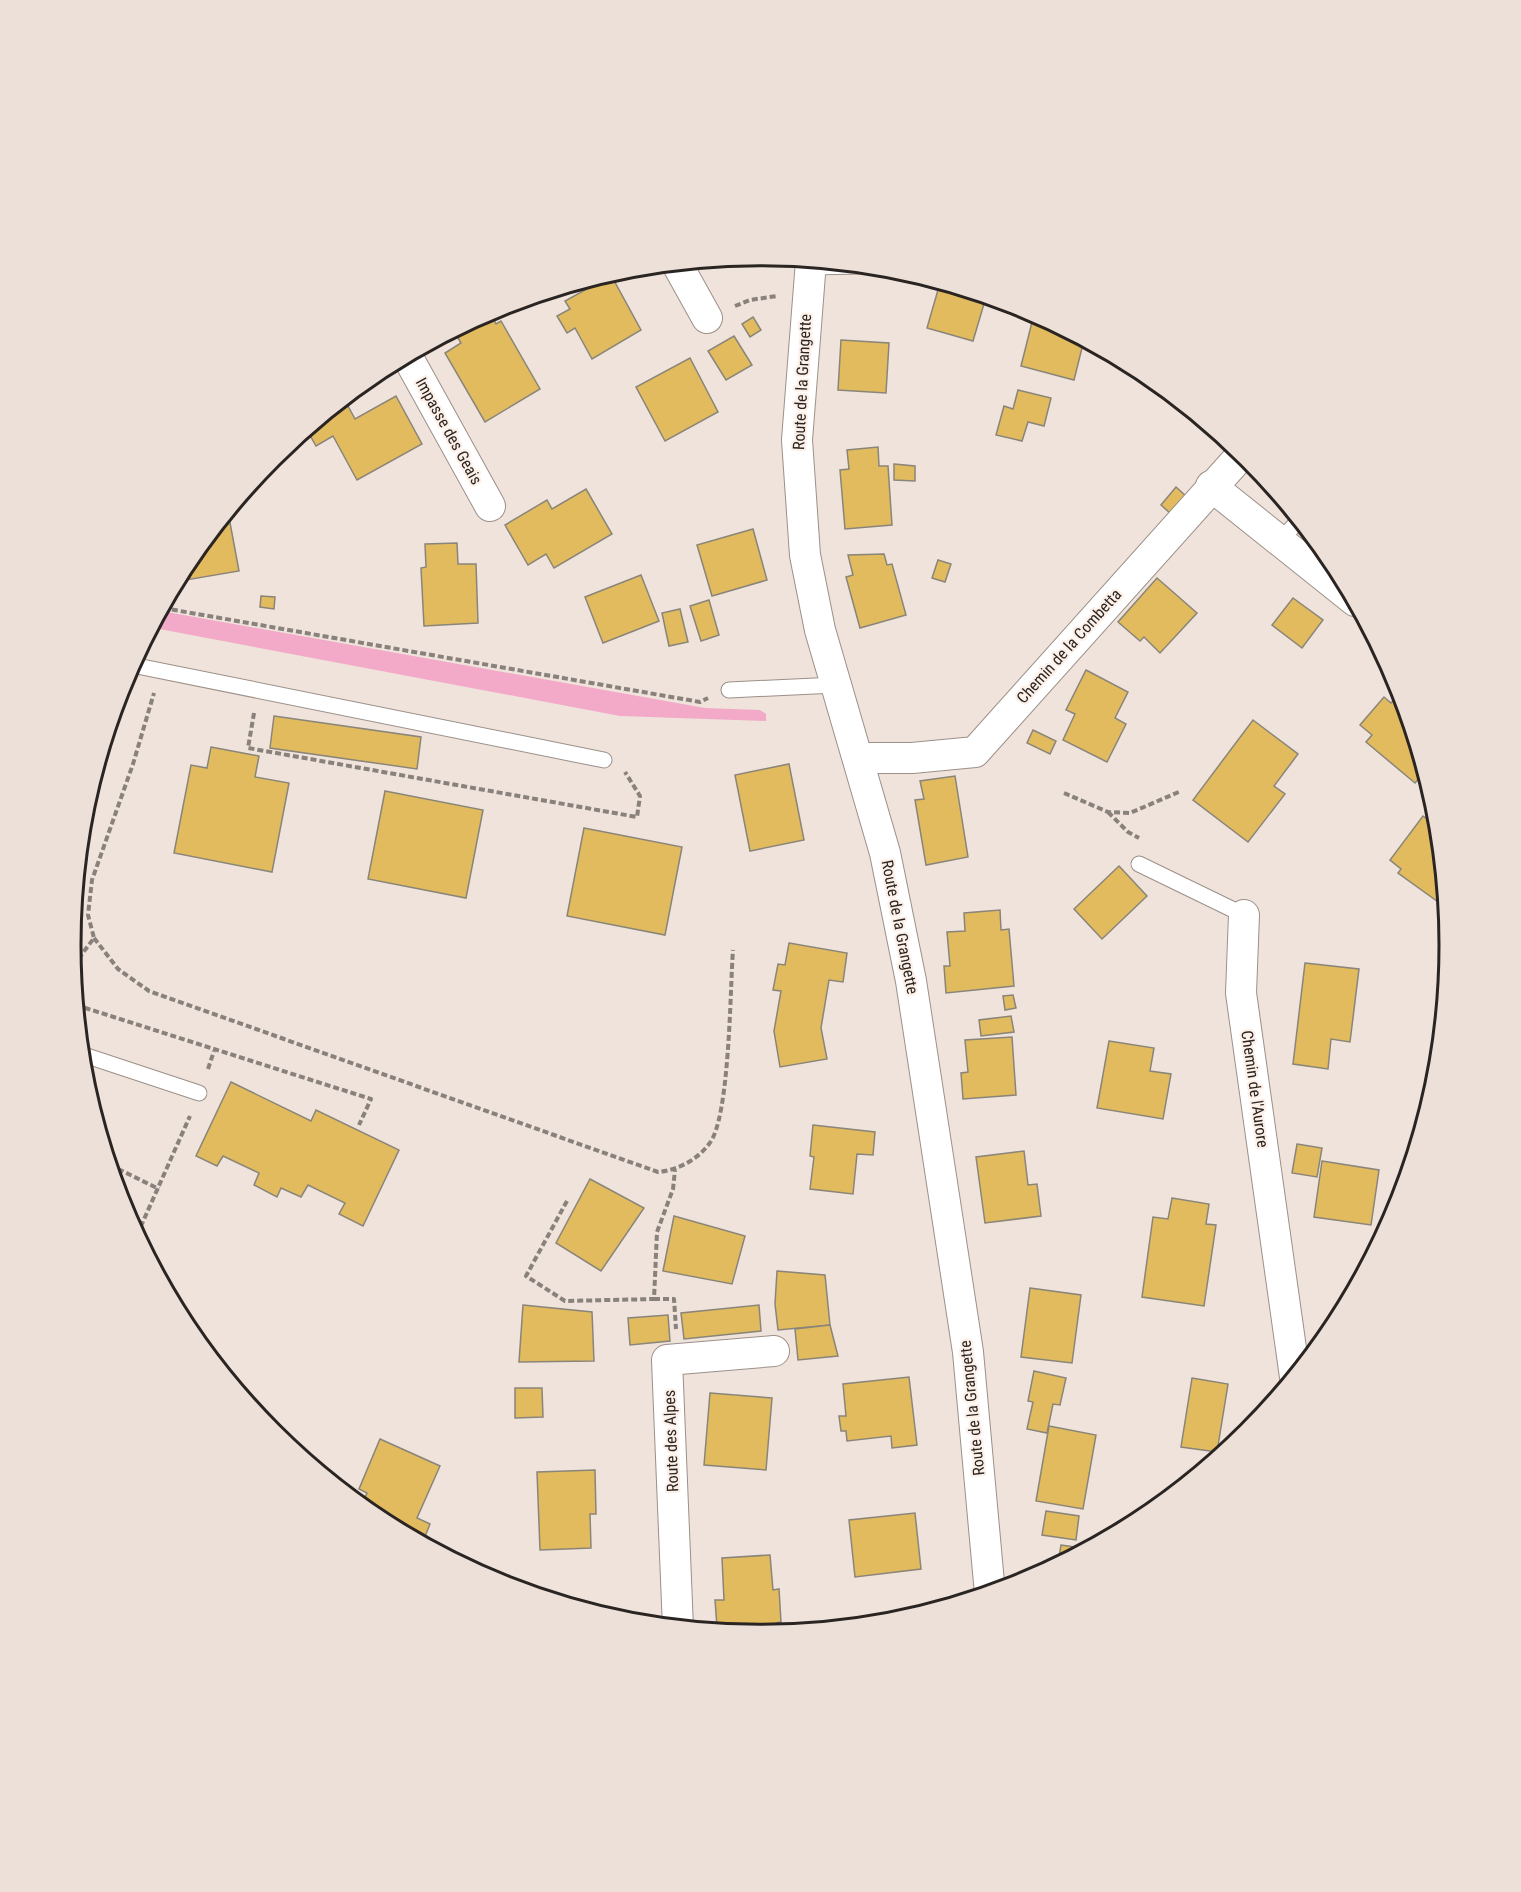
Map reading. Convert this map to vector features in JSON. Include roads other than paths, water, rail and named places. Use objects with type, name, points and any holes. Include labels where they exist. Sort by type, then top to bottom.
[{"type":"street","name":"Route de la Grangette","points":[[810,268],[797,440],[806,555],[820,630],[885,853],[911,981],[968,1352],[989,1585]]},
{"type":"street","points":[[681,271],[707,318]]},
{"type":"street","name":"Impasse des Geais","points":[[411,364],[490,506]]},
{"type":"street","name":"Chemin de la Combetta","points":[[858,758],[912,759],[975,752],[1236,461]]},
{"type":"street","points":[[1211,486],[1290,531],[1326,570]]},
{"type":"street","name":"Chemin de l'Aurore","points":[[1244,915],[1241,993],[1294,1367]]},
{"type":"street","name":"Route des Alpes","points":[[678,1621],[667,1360],[774,1351]]},
{"type":"lane","points":[[141,667],[604,760]]},
{"type":"lane","points":[[729,690],[836,685]]},
{"type":"lane","name":"Chemin de l'Aurore","points":[[1138,864],[1244,915]]},
{"type":"lane","points":[[91,1057],[199,1093]]}]
